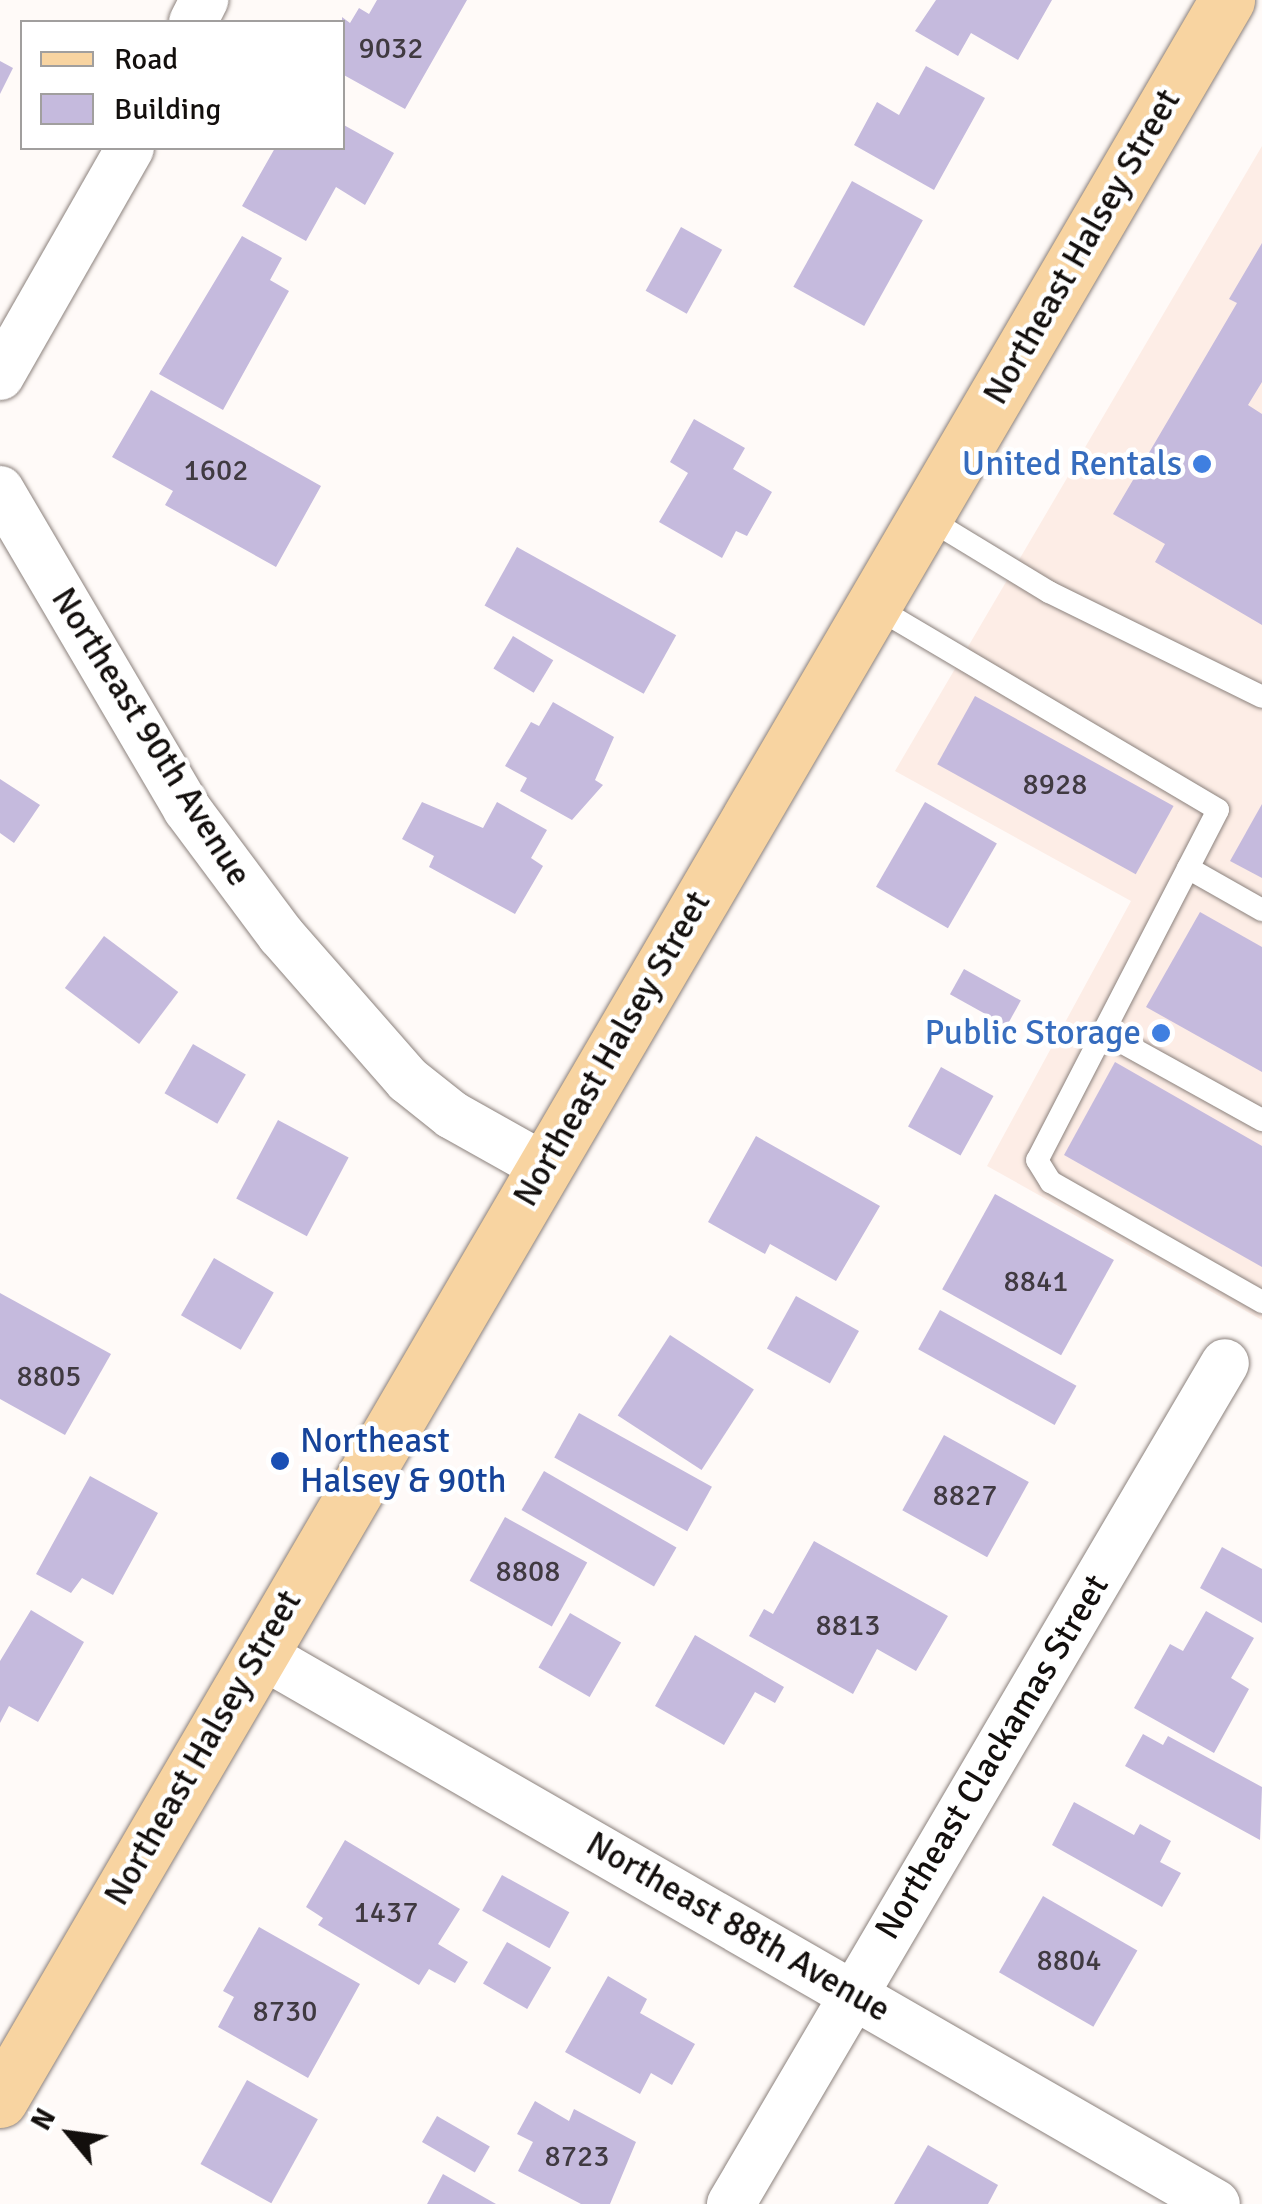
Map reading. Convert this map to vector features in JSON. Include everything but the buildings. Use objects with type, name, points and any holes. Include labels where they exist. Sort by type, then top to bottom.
[{"type":"main road","name":"Northeast Halsey Street","points":[[0,2100],[924,516],[1213,5]]},
{"type":"street","points":[[0,376],[129,150]]},
{"type":"street","name":"Northeast 90th Avenue","points":[[0,490],[187,808],[280,935],[408,1080],[452,1116],[543,1166]]},
{"type":"street","name":"Northeast Clackamas Street","points":[[730,2204],[1225,1363]]},
{"type":"street","name":"Northeast 88th Avenue","points":[[259,1652],[1216,2204]]},
{"type":"lane","points":[[924,516],[1049,592],[1262,697]]},
{"type":"lane","points":[[872,605],[1218,810],[1037,1160],[1051,1182],[1262,1302]]},
{"type":"lane","points":[[1188,868],[1262,910]]},
{"type":"lane","points":[[1103,1032],[1262,1120]]},
{"type":"shaded area","points":[[1262,146],[1262,1320],[987,1166],[1131,901],[895,771]]},
{"type":"place","name":"United Rentals","points":[[1202,464]]},
{"type":"place","name":"Public Storage","points":[[1161,1033]]},
{"type":"place","name":"Northeast Halsey & 90th","points":[[280,1461]]}]
